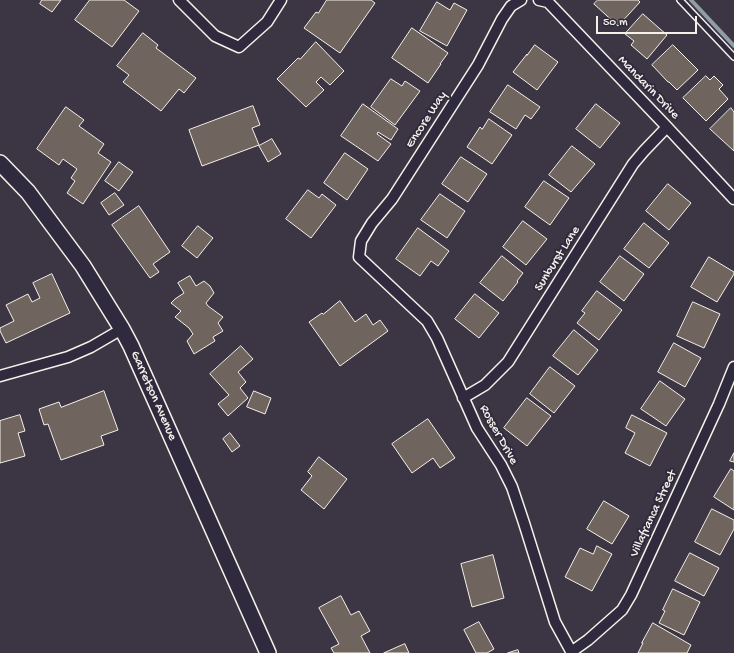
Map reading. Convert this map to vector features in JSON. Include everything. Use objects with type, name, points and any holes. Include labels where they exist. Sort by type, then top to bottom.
[{"type":"street","points":[[179,0],[215,36],[239,47],[267,22],[281,0]]},
{"type":"street","name":"Encore Way","points":[[359,257],[361,241],[372,223],[392,199],[478,65],[502,19],[511,6],[521,0]]},
{"type":"street","name":"Mandarin Drive","points":[[539,0],[548,2],[734,199]]},
{"type":"street","name":"Sunburst Lane","points":[[464,398],[484,385],[508,362],[633,164],[667,127]]},
{"type":"street","name":"Garretson Avenue","points":[[0,163],[28,192],[83,266],[122,329],[131,346],[268,653]]},
{"type":"street","name":"Rosser Drive","points":[[359,257],[427,321],[437,338],[477,428],[501,466],[512,487],[555,622],[571,653]]},
{"type":"street","points":[[0,376],[68,357],[91,347],[122,329]]},
{"type":"street","name":"Villafranca Street","points":[[571,653],[622,610],[631,595],[734,367]]},
{"type":"lane","points":[[680,0],[734,57]]},
{"type":"building","points":[[42,0],[61,0],[52,12],[40,4]]},
{"type":"building","points":[[90,0],[124,0],[139,11],[112,47],[75,20]]},
{"type":"building","points":[[327,0],[371,0],[375,3],[340,53],[304,28],[316,12],[318,13]]},
{"type":"building","points":[[598,0],[638,0],[640,2],[618,26],[594,4]]},
{"type":"building","points":[[437,2],[450,10],[454,3],[467,10],[447,46],[420,31]]},
{"type":"building","points":[[643,14],[667,35],[647,59],[631,45],[634,41],[625,34]]},
{"type":"building","points":[[412,28],[448,53],[428,83],[392,58]]},
{"type":"building","points":[[143,33],[158,45],[156,48],[196,78],[184,93],[179,89],[161,111],[123,82],[129,75],[117,66]]},
{"type":"building","points":[[316,42],[344,71],[330,85],[321,77],[316,82],[324,90],[306,107],[277,79],[298,58],[300,59]]},
{"type":"building","points":[[535,45],[558,62],[537,90],[513,72]]},
{"type":"building","points":[[673,45],[698,70],[677,90],[652,65]]},
{"type":"building","points":[[706,76],[710,80],[714,76],[723,85],[719,89],[728,99],[706,121],[683,98]]},
{"type":"building","points":[[391,79],[402,86],[405,81],[420,91],[395,125],[371,107]]},
{"type":"building","points":[[508,85],[540,107],[531,119],[525,115],[516,129],[490,112]]},
{"type":"building","points":[[363,104],[398,129],[391,140],[378,132],[377,134],[391,144],[378,161],[341,136]]},
{"type":"building","points":[[596,104],[620,123],[600,148],[576,129]]},
{"type":"building","points":[[253,106],[260,125],[252,128],[259,145],[202,166],[189,130]]},
{"type":"building","points":[[66,107],[84,120],[79,126],[104,144],[98,153],[111,162],[83,204],[67,193],[75,181],[71,178],[77,169],[63,159],[59,165],[37,149]]},
{"type":"building","points":[[731,108],[734,112],[734,151],[710,129]]},
{"type":"building","points":[[489,119],[512,135],[492,164],[467,147],[480,127],[482,129]]},
{"type":"building","points":[[272,139],[281,154],[268,162],[259,146]]},
{"type":"building","points":[[572,146],[595,164],[571,192],[549,175]]},
{"type":"building","points":[[345,153],[368,169],[347,200],[324,183]]},
{"type":"building","points":[[461,157],[487,174],[468,202],[442,184]]},
{"type":"building","points":[[119,162],[133,172],[119,191],[105,181]]},
{"type":"building","points":[[544,181],[569,198],[550,225],[525,207]]},
{"type":"building","points":[[668,184],[691,203],[669,230],[646,211]]},
{"type":"building","points":[[308,190],[319,198],[322,194],[336,205],[311,238],[286,219]]},
{"type":"building","points":[[115,193],[124,205],[109,215],[101,203]]},
{"type":"building","points":[[440,194],[465,211],[447,238],[421,220]]},
{"type":"building","points":[[139,206],[170,252],[153,264],[159,272],[150,278],[112,225]]},
{"type":"building","points":[[523,221],[547,239],[526,265],[503,247]]},
{"type":"building","points":[[644,223],[669,243],[649,268],[624,249]]},
{"type":"building","points":[[198,226],[213,238],[197,258],[182,246]]},
{"type":"building","points":[[418,228],[449,251],[438,266],[431,261],[420,276],[396,259]]},
{"type":"building","points":[[502,256],[523,273],[503,301],[480,283]]},
{"type":"building","points":[[620,256],[644,274],[624,301],[600,282]]},
{"type":"building","points":[[709,257],[734,272],[717,302],[691,287]]},
{"type":"building","points":[[52,274],[70,313],[6,343],[0,328],[14,321],[6,305],[28,294],[32,302],[40,298],[33,283]]},
{"type":"building","points":[[190,276],[196,286],[204,281],[210,286],[214,293],[206,303],[223,317],[218,323],[223,331],[213,337],[215,341],[194,354],[187,341],[193,334],[189,328],[175,317],[181,311],[171,303],[184,293],[178,283]]},
{"type":"building","points":[[597,291],[622,310],[599,340],[577,323],[585,313],[582,311]]},
{"type":"building","points":[[475,294],[499,313],[479,338],[455,319]]},
{"type":"building","points":[[340,301],[355,322],[366,314],[373,325],[380,320],[388,331],[340,366],[309,322],[322,313],[323,314]]},
{"type":"building","points":[[693,302],[720,314],[704,348],[677,336]]},
{"type":"building","points":[[574,330],[598,350],[578,375],[553,356]]},
{"type":"building","points":[[674,343],[701,358],[685,387],[658,372]]},
{"type":"building","points":[[241,346],[253,359],[238,372],[246,382],[240,388],[248,398],[228,416],[218,404],[229,395],[210,374]]},
{"type":"building","points":[[550,367],[575,386],[554,413],[530,394]]},
{"type":"building","points":[[660,381],[685,399],[666,426],[641,409]]},
{"type":"building","points":[[104,391],[118,430],[101,436],[104,445],[61,460],[48,424],[44,425],[39,409],[59,402],[61,407]]},
{"type":"building","points":[[254,391],[271,398],[265,414],[247,407]]},
{"type":"building","points":[[527,398],[551,416],[527,446],[504,428]]},
{"type":"building","points":[[20,415],[25,431],[18,433],[25,456],[0,463],[0,421]]},
{"type":"building","points":[[632,415],[667,433],[650,466],[625,453],[635,433],[626,428]]},
{"type":"building","points":[[428,419],[455,458],[440,468],[433,458],[412,473],[392,444]]},
{"type":"building","points":[[230,433],[240,446],[232,452],[223,439]]},
{"type":"building","points":[[734,453],[734,462],[730,461]]},
{"type":"building","points":[[319,457],[347,479],[324,509],[301,490],[312,476],[308,472]]},
{"type":"building","points":[[731,469],[734,471],[734,510],[714,497]]},
{"type":"building","points":[[604,501],[629,516],[612,544],[587,529]]},
{"type":"building","points":[[712,509],[734,520],[734,529],[720,555],[695,542]]},
{"type":"building","points":[[597,546],[612,554],[592,591],[565,577],[580,548],[593,554]]},
{"type":"building","points":[[690,553],[719,568],[704,596],[675,581]]},
{"type":"building","points":[[493,555],[504,598],[472,607],[461,564]]},
{"type":"building","points":[[673,589],[700,602],[684,635],[659,623],[665,611],[663,610]]},
{"type":"building","points":[[341,596],[351,615],[359,611],[370,631],[361,636],[370,653],[334,653],[331,648],[339,644],[319,608]]},
{"type":"building","points":[[479,622],[494,649],[487,653],[476,653],[464,630]]},
{"type":"building","points":[[653,623],[691,645],[687,653],[638,653]]},
{"type":"building","points":[[405,644],[409,653],[384,653]]},
{"type":"building","points":[[518,650],[519,653],[508,653]]},
{"type":"waterway","points":[[691,0],[734,46]]}]
